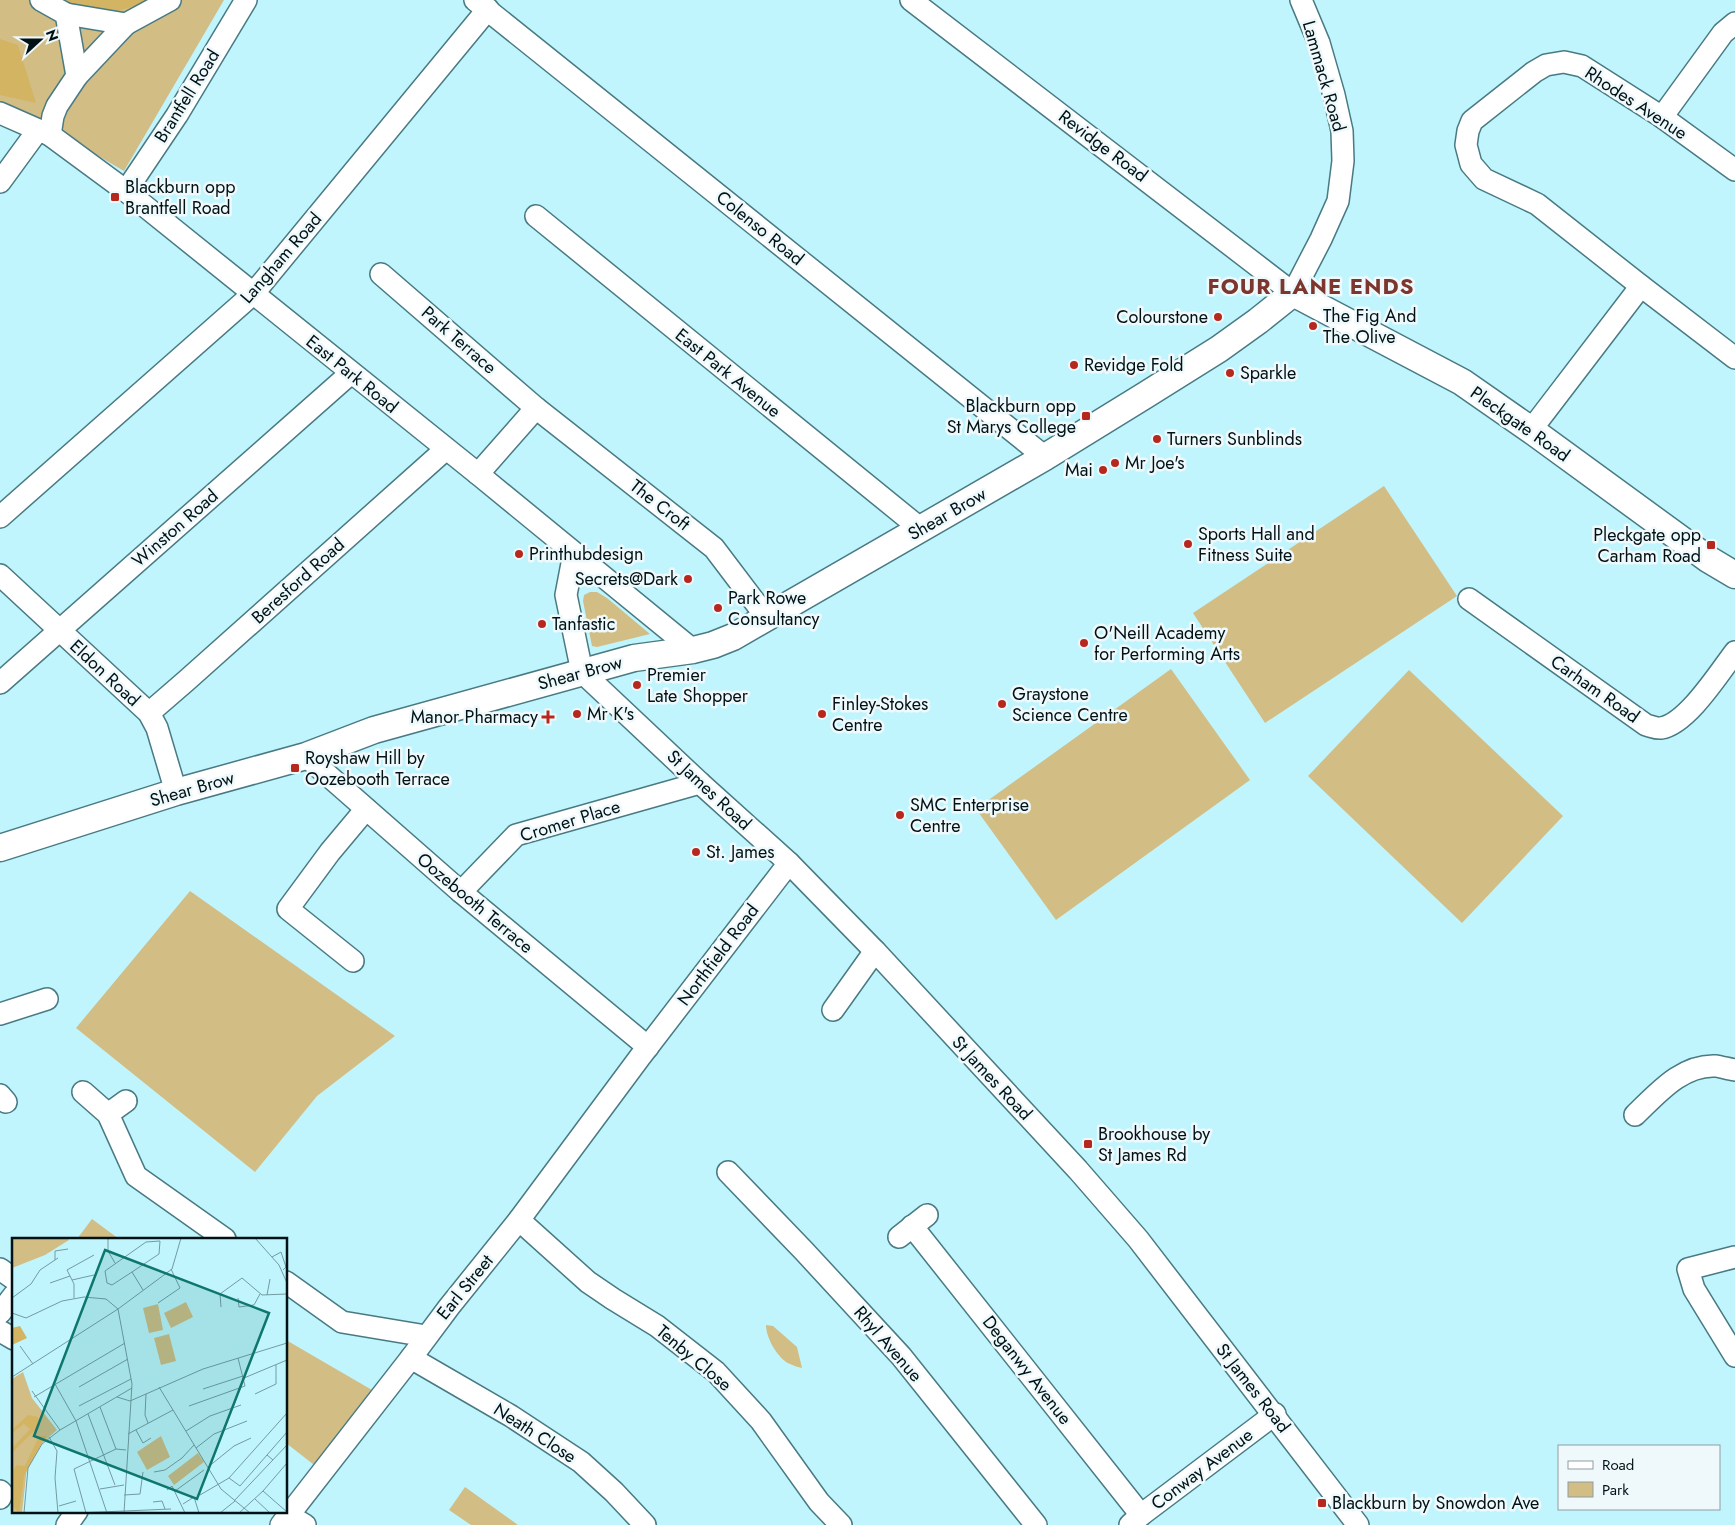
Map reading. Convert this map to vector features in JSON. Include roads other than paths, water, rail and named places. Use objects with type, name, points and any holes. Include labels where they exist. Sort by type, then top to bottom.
[{"type":"main road","name":"Pleckgate Road","points":[[1293,292],[1462,382],[1708,559],[1735,575]]},
{"type":"main road","name":"Shear Brow","points":[[0,848],[176,792],[306,756],[374,730],[634,658],[693,650],[714,645],[733,637],[1045,457],[1219,349],[1258,321],[1293,292]]},
{"type":"street","points":[[41,0],[66,14],[126,24]]},
{"type":"street","points":[[0,182],[44,132],[58,106],[78,76],[126,24],[170,0]]},
{"type":"street","name":"Brantfell Road","points":[[126,191],[176,115],[246,0]]},
{"type":"street","name":"Revidge Road","points":[[911,0],[1293,292]]},
{"type":"street","name":"Lammack Road","points":[[1293,292],[1322,239],[1338,201],[1343,161],[1342,131],[1334,95],[1319,43],[1301,0]]},
{"type":"street","name":"Langham Road","points":[[0,517],[253,294],[481,5]]},
{"type":"street","name":"Colenso Road","points":[[481,5],[1045,457]]},
{"type":"street","points":[[66,14],[78,76]]},
{"type":"street","points":[[1662,117],[1723,33],[1735,23]]},
{"type":"street","name":"Rhodes Avenue","points":[[1735,170],[1662,117],[1582,66],[1564,62],[1546,65],[1534,72],[1472,121],[1466,145],[1471,164],[1484,179],[1537,204],[1735,358]]},
{"type":"street","name":"East Park Road","points":[[0,113],[44,132],[126,191],[478,474],[693,650]]},
{"type":"street","name":"East Park Avenue","points":[[536,216],[921,529]]},
{"type":"street","name":"Park Terrace","points":[[381,274],[536,408]]},
{"type":"street","points":[[1531,430],[1640,286]]},
{"type":"street","name":"Winston Road","points":[[0,683],[350,373]]},
{"type":"street","points":[[478,474],[536,408]]},
{"type":"street","name":"The Croft","points":[[536,408],[714,548],[767,618]]},
{"type":"street","name":"Beresford Road","points":[[149,713],[446,449]]},
{"type":"street","points":[[574,553],[566,595],[582,672]]},
{"type":"street","name":"Eldon Road","points":[[0,574],[149,713],[157,728],[176,792]]},
{"type":"street","name":"Carham Road","points":[[1469,600],[1646,725],[1660,728],[1676,722],[1690,710],[1735,652]]},
{"type":"street","name":"St James Road","points":[[582,672],[700,783],[789,862],[875,951],[1078,1170],[1138,1239],[1358,1525]]},
{"type":"street","name":"Oozebooth Terrace","points":[[306,756],[461,892],[648,1047]]},
{"type":"street","name":"Cromer Place","points":[[461,892],[516,836],[700,783]]},
{"type":"street","points":[[352,961],[288,909],[330,852],[366,809]]},
{"type":"street","name":"Northfield Road","points":[[648,1047],[789,862]]},
{"type":"street","points":[[833,1010],[875,951]]},
{"type":"street","points":[[0,1014],[47,1000]]},
{"type":"street","name":"Earl Street","points":[[291,1522],[426,1336],[519,1220],[648,1047]]},
{"type":"street","points":[[1635,1115],[1667,1084],[1680,1076],[1697,1069],[1716,1066],[1735,1070]]},
{"type":"street","points":[[83,1092],[108,1114],[136,1176],[224,1238]]},
{"type":"street","points":[[108,1114],[126,1101]]},
{"type":"street","name":"Rhyl Avenue","points":[[728,1172],[901,1356],[1036,1525]]},
{"type":"street","name":"Tenby Close","points":[[519,1220],[588,1282],[657,1326],[716,1372],[762,1421],[819,1502],[840,1525]]},
{"type":"street","name":"Deganwy Avenue","points":[[913,1226],[1133,1522]]},
{"type":"street","points":[[1735,1257],[1688,1269],[1694,1289],[1735,1356]]},
{"type":"street","points":[[0,1269],[12,1277]]},
{"type":"street","points":[[288,1283],[342,1322],[426,1336]]},
{"type":"street","points":[[0,1313],[12,1298]]},
{"type":"street","points":[[0,1331],[12,1339]]},
{"type":"street","name":"Neath Close","points":[[411,1358],[510,1416],[581,1462],[614,1492],[645,1525]]},
{"type":"street","name":"Conway Avenue","points":[[1133,1522],[1274,1414]]},
{"type":"street","points":[[0,1491],[2,1493],[0,1498]]},
{"type":"street","points":[[67,1525],[76,1512]]},
{"type":"place","name":"Blackburn opp Brantfell Road","points":[[115,197]]},
{"type":"place","name":"Colourstone","points":[[1218,317]]},
{"type":"place","name":"The Fig And The Olive","points":[[1313,326]]},
{"type":"place","name":"Revidge Fold","points":[[1074,365]]},
{"type":"place","name":"Sparkle","points":[[1230,373]]},
{"type":"place","name":"Blackburn opp St Marys College","points":[[1086,416]]},
{"type":"place","name":"Turners Sunblinds","points":[[1157,439]]},
{"type":"place","name":"Mr Joe's","points":[[1115,463]]},
{"type":"place","name":"Mai","points":[[1103,470]]},
{"type":"place","name":"Sports Hall and Fitness Suite","points":[[1188,544]]},
{"type":"place","name":"Pleckgate opp Carham Road","points":[[1711,545]]},
{"type":"place","name":"Printhubdesign","points":[[519,554]]},
{"type":"place","name":"Secrets@Dark","points":[[688,579]]},
{"type":"place","name":"Park Rowe Consultancy","points":[[718,608]]},
{"type":"place","name":"Tanfastic","points":[[542,624]]},
{"type":"place","name":"O'Neill Academy for Performing Arts","points":[[1084,643]]},
{"type":"place","name":"Premier Late Shopper","points":[[637,685]]},
{"type":"place","name":"Graystone Science Centre","points":[[1002,704]]},
{"type":"place","name":"Mr K's","points":[[577,714]]},
{"type":"place","name":"Finley-Stokes Centre","points":[[822,714]]},
{"type":"place","name":"Manor Pharmacy","points":[[548,717]]},
{"type":"place","name":"Royshaw Hill by Oozebooth Terrace","points":[[295,768]]},
{"type":"place","name":"SMC Enterprise Centre","points":[[900,815]]},
{"type":"place","name":"St. James","points":[[696,852]]},
{"type":"place","name":"Brookhouse by St James Rd","points":[[1088,1144]]},
{"type":"place","name":"Blackburn by Snowdon Ave","points":[[1322,1503]]},
{"type":"district","name":"FOUR LANE ENDS","points":[[1311,286]]}]
